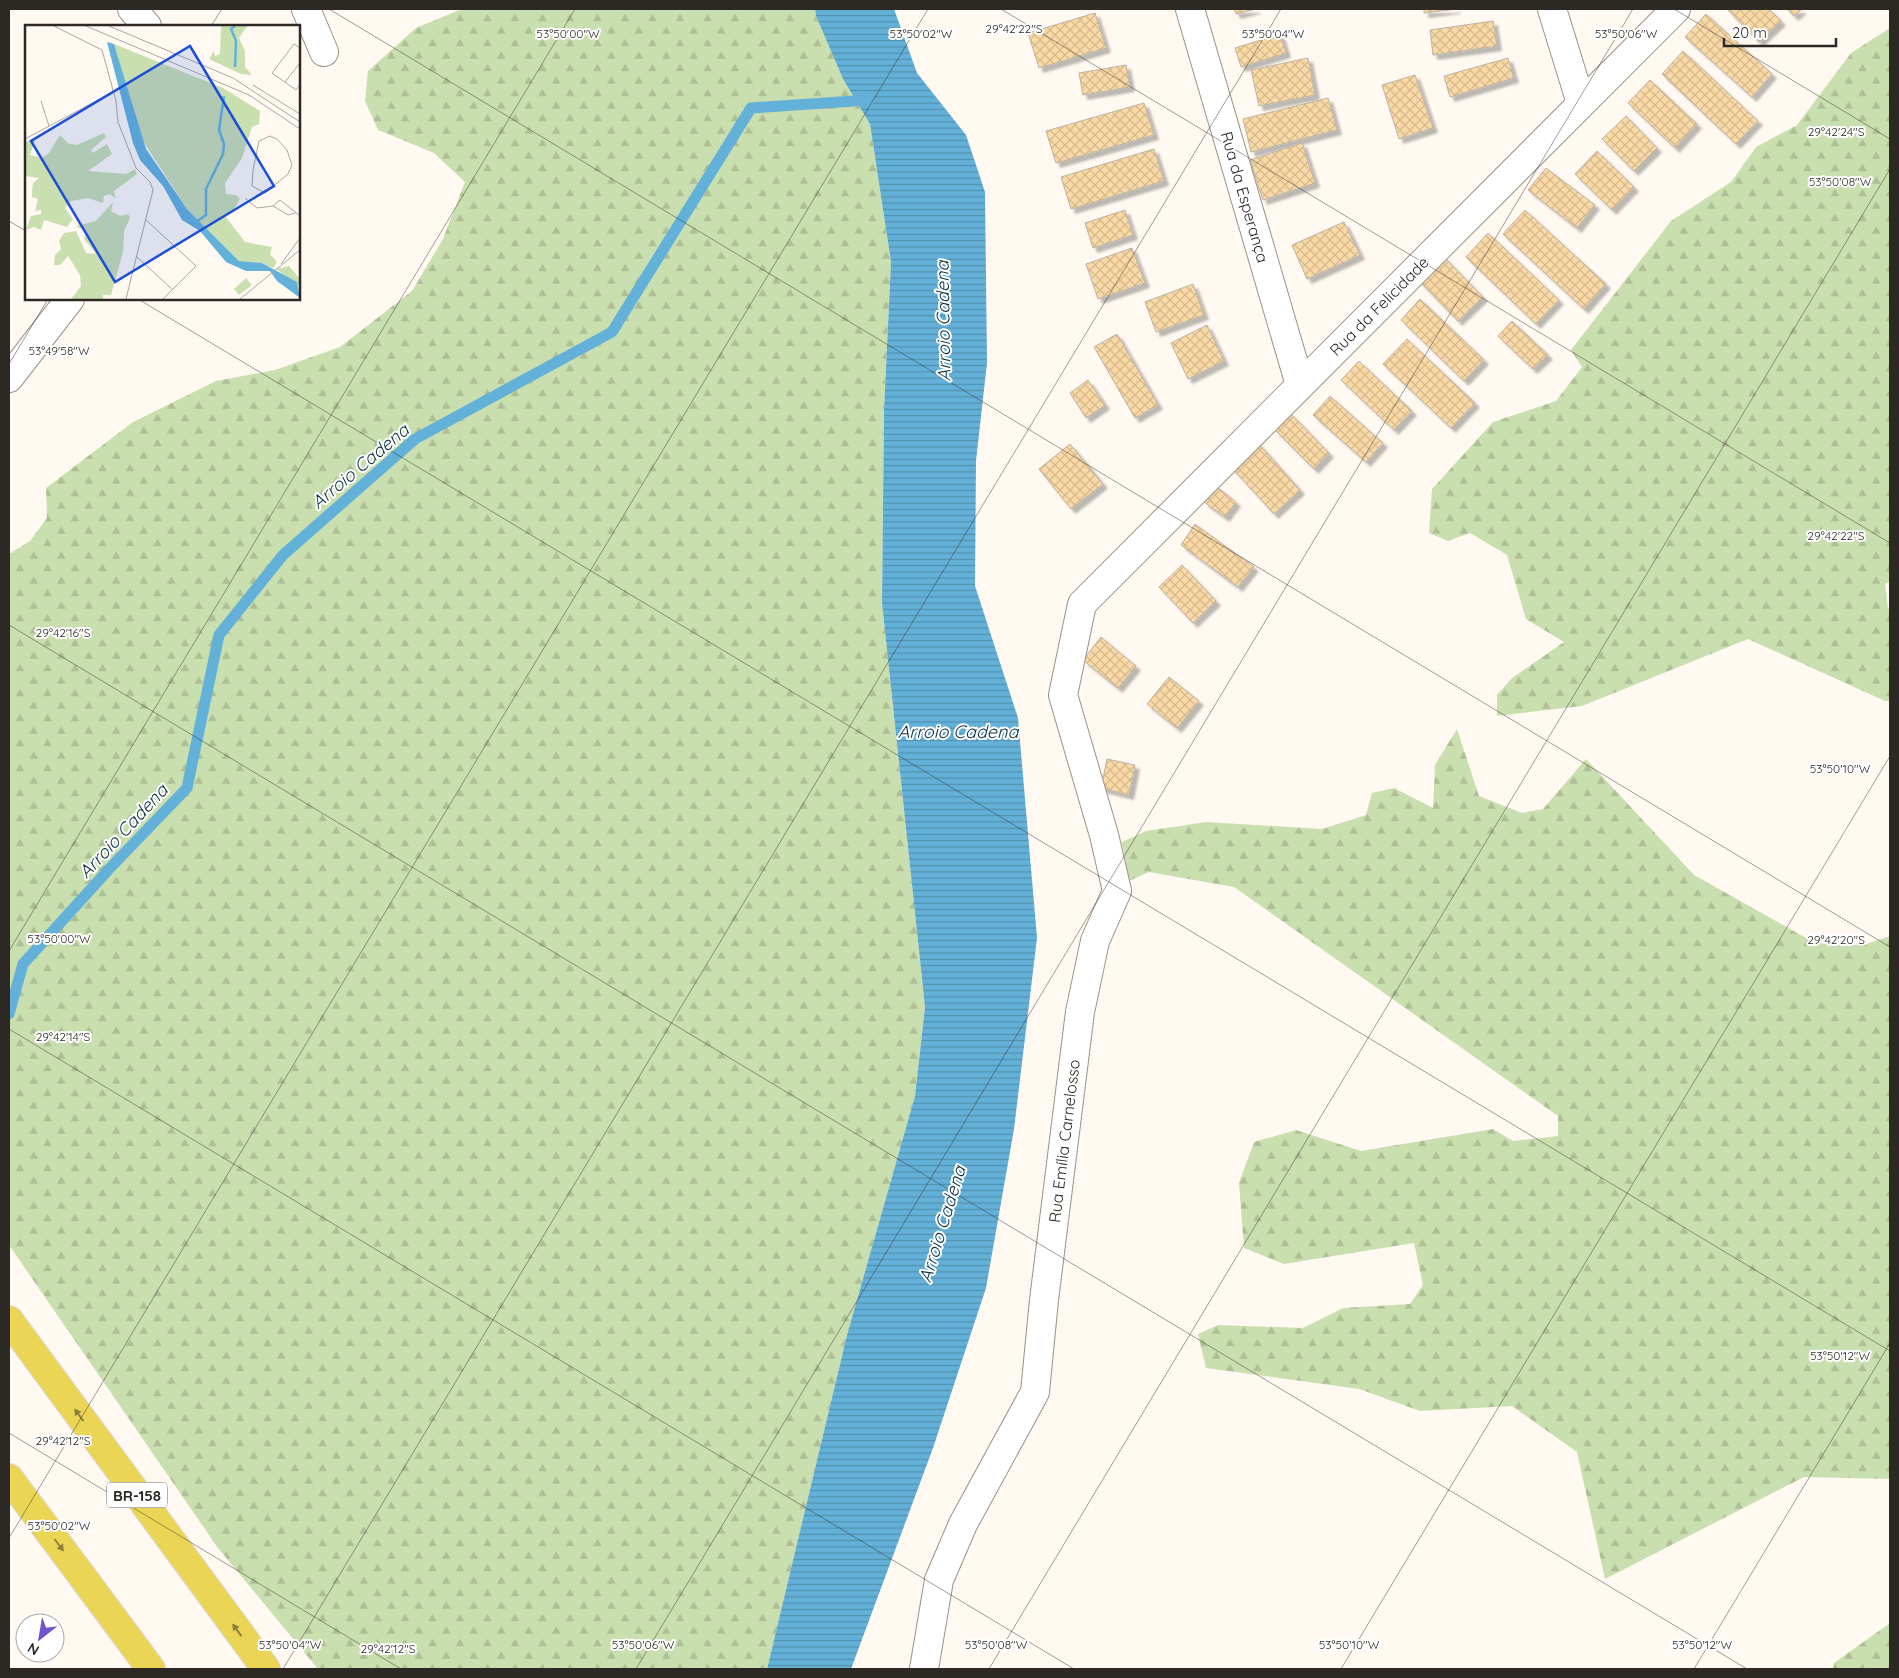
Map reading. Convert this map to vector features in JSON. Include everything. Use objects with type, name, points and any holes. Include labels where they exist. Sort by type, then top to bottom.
[{"type":"highway","name":"BR-158","points":[[9,1320],[266,1669]]},
{"type":"highway","points":[[9,1478],[151,1669]]},
{"type":"street","points":[[132,9],[146,25]]},
{"type":"street","points":[[306,9],[324,52]]},
{"type":"street","name":"Rua da Esperança","points":[[1190,9],[1300,385]]},
{"type":"street","points":[[1552,9],[1581,103]]},
{"type":"street","name":"Rua da Felicidade","points":[[1082,604],[1676,9]]},
{"type":"street","points":[[9,378],[69,300]]},
{"type":"street","name":"Rua Emília Carnelosso","points":[[924,1669],[939,1580],[963,1524],[1035,1392],[1045,1291],[1080,1012],[1095,941],[1117,891],[1104,835],[1063,695],[1082,604]]},
{"type":"green space","points":[[462,9],[815,9],[816,16],[843,79],[870,124],[891,262],[884,410],[882,603],[925,1007],[915,1096],[847,1335],[767,1669],[318,1669],[218,1548],[9,1245],[9,554],[30,541],[47,518],[46,488],[133,422],[216,381],[275,370],[340,347],[412,291],[443,239],[465,182],[434,153],[378,130],[365,101],[368,71],[416,28]]},
{"type":"green space","points":[[1890,28],[1890,582],[1885,584],[1888,608],[1890,610],[1890,701],[1885,701],[1748,639],[1582,706],[1497,716],[1497,695],[1512,678],[1564,642],[1526,619],[1507,555],[1470,533],[1448,541],[1429,533],[1432,489],[1493,422],[1556,401],[1582,367],[1571,350],[1671,221],[1731,182],[1756,147],[1797,125],[1851,53]]},
{"type":"green space","points":[[1457,729],[1479,796],[1522,813],[1543,809],[1586,759],[1694,875],[1815,943],[1863,945],[1890,936],[1890,1479],[1804,1477],[1605,1579],[1577,1452],[1512,1406],[1420,1411],[1359,1389],[1206,1368],[1198,1334],[1218,1325],[1303,1328],[1343,1308],[1410,1304],[1423,1285],[1414,1243],[1284,1264],[1244,1248],[1239,1183],[1254,1142],[1296,1130],[1361,1151],[1493,1129],[1513,1141],[1558,1136],[1558,1116],[1234,887],[1149,872],[1129,881],[1122,842],[1146,831],[1206,822],[1322,829],[1366,815],[1372,793],[1394,788],[1433,808],[1435,765]]},
{"type":"green space","points":[[1890,1623],[1890,1669],[1833,1669],[1834,1663]]},
{"type":"water","name":"Arroio Cadena","points":[[815,9],[894,9],[917,73],[966,135],[985,192],[987,363],[976,461],[975,586],[1018,718],[1037,938],[1014,1129],[986,1288],[933,1448],[851,1669],[767,1669],[847,1335],[915,1096],[925,1007],[882,603],[884,410],[891,262],[870,124],[843,79],[816,16]]},
{"type":"building","points":[[1234,9],[1256,9],[1236,14]]},
{"type":"building","points":[[1424,9],[1456,9],[1424,13]]},
{"type":"building","points":[[1727,9],[1769,9],[1781,21],[1759,42]]},
{"type":"building","points":[[1787,9],[1802,9],[1794,16]]},
{"type":"building","points":[[1095,13],[1106,48],[1039,68],[1028,33]]},
{"type":"building","points":[[1706,14],[1772,74],[1752,97],[1685,37]]},
{"type":"building","points":[[1493,21],[1497,46],[1433,55],[1430,30]]},
{"type":"building","points":[[1280,34],[1286,53],[1241,67],[1235,48]]},
{"type":"building","points":[[1683,51],[1758,121],[1736,144],[1662,74]]},
{"type":"building","points":[[1308,58],[1315,95],[1259,106],[1251,70]]},
{"type":"building","points":[[1508,58],[1514,78],[1450,97],[1444,76]]},
{"type":"building","points":[[1126,65],[1130,87],[1083,95],[1079,73]]},
{"type":"building","points":[[1415,75],[1433,128],[1399,139],[1382,85]]},
{"type":"building","points":[[1650,80],[1697,124],[1675,148],[1628,103]]},
{"type":"building","points":[[1328,98],[1337,130],[1251,152],[1243,119]]},
{"type":"building","points":[[1144,103],[1154,135],[1056,163],[1046,131]]},
{"type":"building","points":[[1626,116],[1657,148],[1634,171],[1602,139]]},
{"type":"building","points":[[1302,143],[1315,183],[1263,200],[1250,160]]},
{"type":"building","points":[[1154,149],[1164,181],[1071,209],[1061,177]]},
{"type":"building","points":[[1597,151],[1634,187],[1612,210],[1575,174]]},
{"type":"building","points":[[1546,168],[1595,205],[1577,228],[1528,190]]},
{"type":"building","points":[[1125,210],[1133,235],[1093,248],[1085,223]]},
{"type":"building","points":[[1525,210],[1606,284],[1584,309],[1503,234]]},
{"type":"building","points":[[1344,222],[1360,255],[1307,279],[1292,245]]},
{"type":"building","points":[[1488,233],[1559,300],[1536,324],[1466,257]]},
{"type":"building","points":[[1132,248],[1145,283],[1098,299],[1086,264]]},
{"type":"building","points":[[1443,256],[1483,297],[1458,321],[1419,281]]},
{"type":"building","points":[[1193,284],[1204,315],[1156,332],[1145,302]]},
{"type":"building","points":[[1420,299],[1484,360],[1464,381],[1401,320]]},
{"type":"building","points":[[1512,321],[1548,355],[1533,369],[1498,336]]},
{"type":"building","points":[[1207,325],[1224,361],[1188,379],[1171,343]]},
{"type":"building","points":[[1117,334],[1158,405],[1135,418],[1094,347]]},
{"type":"building","points":[[1407,339],[1475,403],[1451,428],[1383,364]]},
{"type":"building","points":[[1359,361],[1412,411],[1394,430],[1341,380]]},
{"type":"building","points":[[1088,380],[1105,405],[1086,418],[1070,393]]},
{"type":"building","points":[[1330,396],[1383,443],[1366,462],[1313,415]]},
{"type":"building","points":[[1291,414],[1329,453],[1314,469],[1275,430]]},
{"type":"building","points":[[1258,443],[1300,490],[1274,514],[1231,467]]},
{"type":"building","points":[[1070,444],[1103,484],[1071,509],[1039,469]]},
{"type":"building","points":[[1216,486],[1236,502],[1225,517],[1204,502]]},
{"type":"building","points":[[1195,524],[1254,567],[1238,587],[1181,545]]},
{"type":"building","points":[[1182,565],[1216,601],[1193,623],[1159,587]]},
{"type":"building","points":[[1101,637],[1136,666],[1118,688],[1083,660]]},
{"type":"building","points":[[1169,677],[1199,701],[1177,728],[1147,704]]},
{"type":"building","points":[[1107,759],[1135,765],[1129,795],[1101,788]]},
{"type":"waterway","name":"Arroio Cadena","points":[[9,1014],[23,964],[110,868],[187,788],[219,635],[283,555],[415,439],[612,332],[751,108],[869,100]]}]
